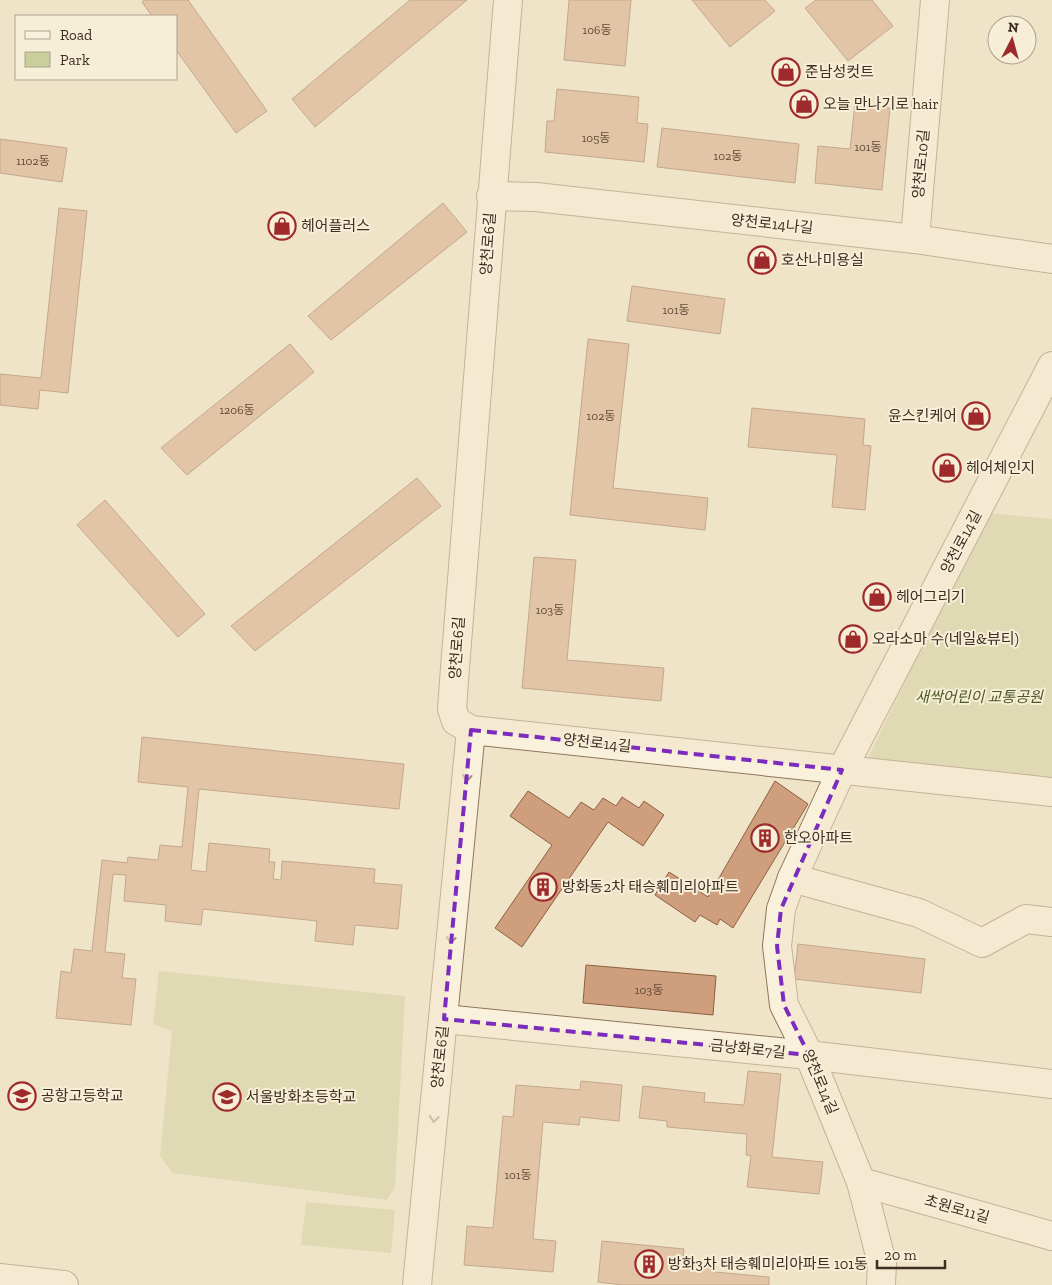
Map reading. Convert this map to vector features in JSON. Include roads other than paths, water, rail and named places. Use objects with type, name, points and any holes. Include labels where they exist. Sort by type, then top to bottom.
[{"type":"street","name":"양천로6길","points":[[417,1285],[472,730],[456,721],[452,708],[508,0]]},
{"type":"street","name":"양천로10길","points":[[915,239],[935,0]]},
{"type":"street","name":"양천로14나길","points":[[492,196],[536,197],[915,239],[1052,260]]},
{"type":"street","name":"양천로14길","points":[[881,1285],[882,1263],[861,1182],[809,1055],[784,1005],[777,946],[781,909],[792,878],[842,770],[1050,373]]},
{"type":"street","name":"양천로14길","points":[[472,730],[1052,792]]},
{"type":"street","points":[[792,878],[919,913],[982,943],[1026,919],[1050,918]]},
{"type":"street","name":"금낭화로7길","points":[[444,1019],[809,1055],[1052,1084]]},
{"type":"street","name":"초원로11길","points":[[861,1182],[1052,1236]]},
{"type":"street","points":[[0,1278],[64,1285]]},
{"type":"place","name":"준남성컷트","points":[[786,72]]},
{"type":"place","name":"오늘 만나기로 hair","points":[[804,104]]},
{"type":"place","name":"헤어플러스","points":[[282,226]]},
{"type":"place","name":"호산나미용실","points":[[762,260]]},
{"type":"place","name":"윤스킨케어","points":[[976,416]]},
{"type":"place","name":"헤어체인지","points":[[947,468]]},
{"type":"place","name":"헤어그리기","points":[[877,597]]},
{"type":"place","name":"오라소마 수(네일&뷰티)","points":[[853,639]]},
{"type":"place","name":"한오아파트","points":[[765,838]]},
{"type":"place","name":"방화동2차 태승훼미리아파트","points":[[543,887]]},
{"type":"place","name":"공항고등학교","points":[[22,1096]]},
{"type":"place","name":"서울방화초등학교","points":[[227,1097]]},
{"type":"place","name":"방화3차 태승훼미리아파트 101동","points":[[649,1264]]},
{"type":"park label","name":"새싹어린이 교통공원","points":[[979,697]]}]
